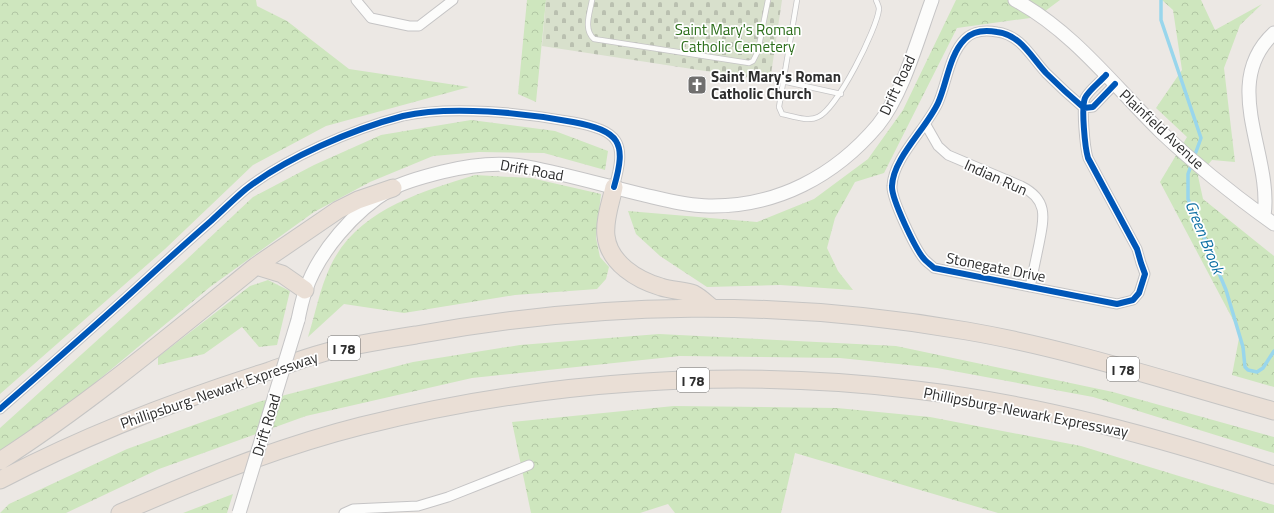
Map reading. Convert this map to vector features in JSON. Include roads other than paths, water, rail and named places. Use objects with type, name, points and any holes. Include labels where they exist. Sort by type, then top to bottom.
[{"type":"highway","points":[[614,187],[606,227],[606,236],[609,247],[619,263],[642,280],[677,292],[694,294],[711,307]]},
{"type":"highway","points":[[0,462],[41,435],[114,381],[256,266],[338,210],[358,200],[393,188]]},
{"type":"highway","points":[[256,266],[282,274],[305,290]]},
{"type":"highway","name":"Phillipsburg-Newark Expressway","points":[[0,480],[108,429],[228,383],[338,349],[477,324],[558,314],[623,309],[711,307],[825,312],[872,317],[971,332],[1056,351],[1274,411]]},
{"type":"highway","name":"Phillipsburg-Newark Expressway","points":[[120,513],[226,469],[324,436],[402,416],[481,401],[598,386],[732,378],[871,385],[959,396],[1077,419],[1166,442],[1274,475]]},
{"type":"main road","name":"Drift Road","points":[[240,513],[298,320],[305,290],[317,264],[333,241],[374,201],[393,188],[465,166],[493,164],[526,166],[670,201],[707,206],[727,206],[769,199],[786,193],[815,179],[846,158],[879,123],[893,100],[905,73],[932,0]]},
{"type":"main road","name":"Plainfield Avenue","points":[[1015,0],[1057,29],[1111,80],[1162,133],[1210,174],[1269,220]]},
{"type":"main road","points":[[1269,220],[1265,186],[1249,105],[1248,86],[1251,67],[1258,53],[1274,33]]},
{"type":"street","points":[[356,0],[371,18],[409,26],[419,26],[453,0]]},
{"type":"street","name":"Stonegate Drive","points":[[1084,108],[1048,74],[1025,47],[1011,36],[998,32],[980,32],[966,39],[954,56],[939,102],[926,125],[896,167],[892,188],[894,199],[925,260],[934,268],[1117,304],[1133,300],[1139,293],[1145,274],[1137,249],[1088,158],[1084,145],[1084,108],[1084,99],[1111,80]]},
{"type":"street","points":[[1084,108],[1093,107],[1111,80]]},
{"type":"street","points":[[0,409],[82,338],[246,189],[289,161],[366,128],[404,116],[430,112],[462,111],[545,117],[587,124],[605,131],[618,144],[621,164],[614,187]]},
{"type":"street","name":"Indian Run","points":[[926,125],[938,146],[948,155],[1030,190],[1040,200],[1044,220],[1030,287]]},
{"type":"street","points":[[344,513],[353,509],[418,506],[448,497],[529,465]]},
{"type":"lane","points":[[592,0],[588,25],[590,36],[594,39],[743,63],[753,61],[756,57],[768,0]]},
{"type":"lane","points":[[796,0],[779,107],[782,114],[802,118],[818,117],[829,108],[840,94],[857,63],[871,31],[879,8],[876,0]]},
{"type":"lane","points":[[782,81],[840,94]]},
{"type":"waterway","name":"Green Brook","points":[[1161,0],[1161,20],[1201,138],[1188,174],[1188,199],[1226,290],[1243,347],[1245,367],[1248,370],[1257,372],[1263,368],[1274,351]]},
{"type":"place","name":"Saint Mary's Roman Catholic Church","points":[[697,85]]},
{"type":"park label","name":"Saint Mary's Roman Catholic Cemetery","points":[[738,38]]}]
